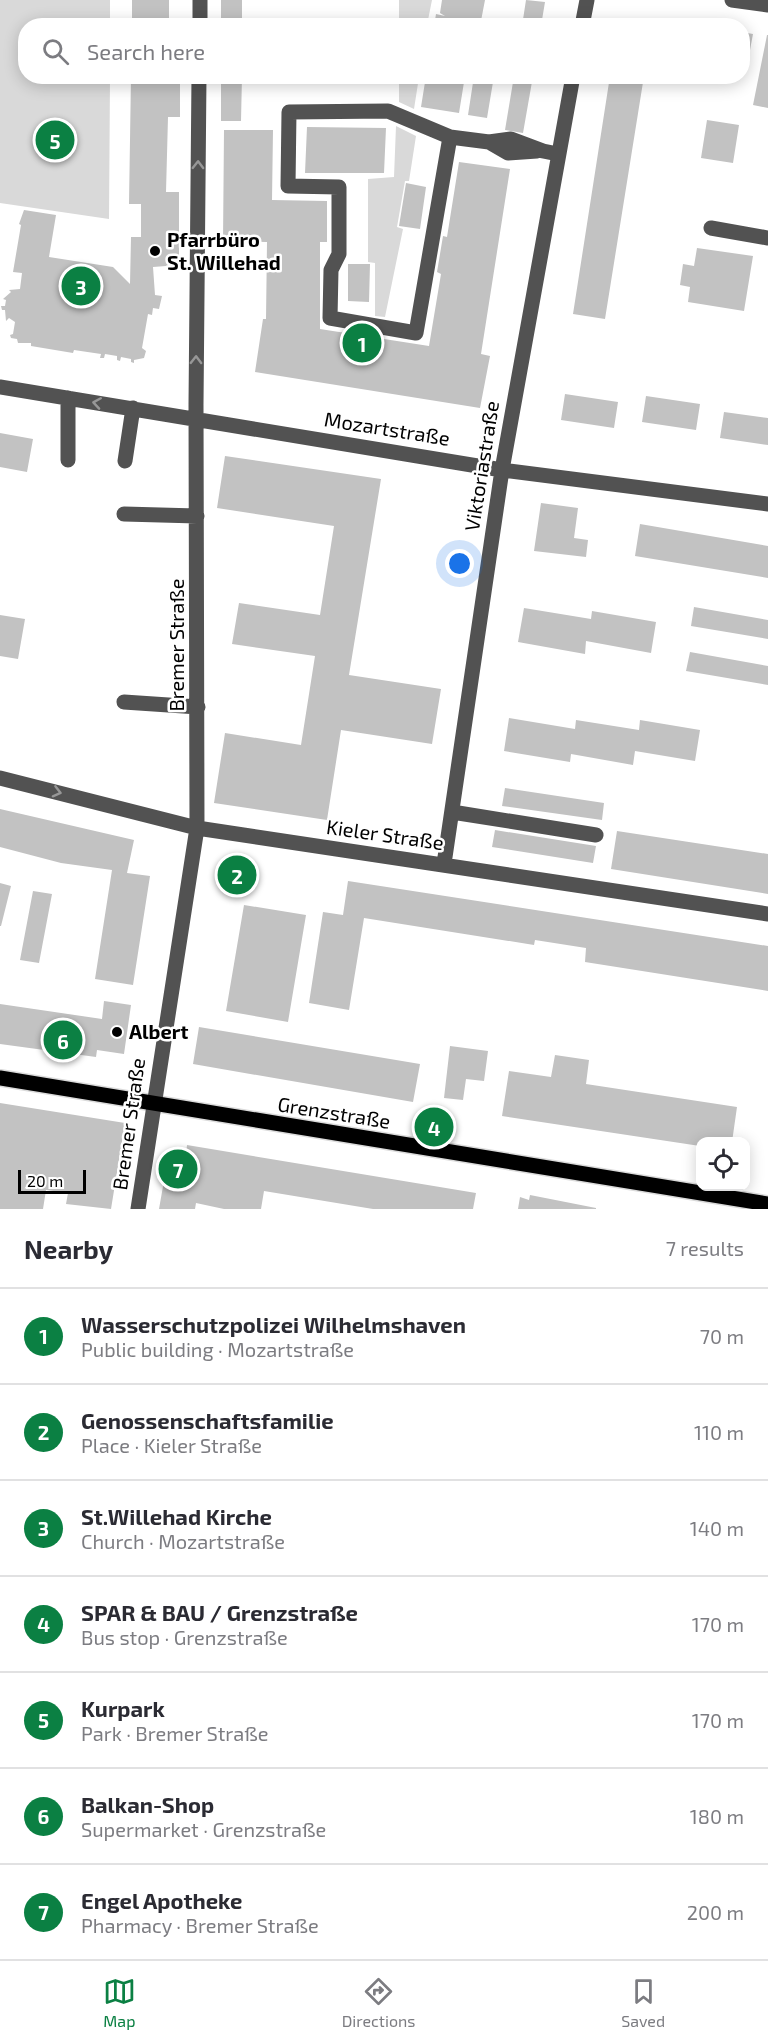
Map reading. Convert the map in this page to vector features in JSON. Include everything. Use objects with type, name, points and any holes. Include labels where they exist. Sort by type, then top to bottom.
[{"type":"main road","name":"Grenzstraße","points":[[0,1078],[153,1105],[768,1204]]},
{"type":"street","points":[[200,0],[200,18]]},
{"type":"street","points":[[584,18],[587,0]]},
{"type":"street","points":[[732,0],[768,5]]},
{"type":"street","name":"Bremer Straße","points":[[138,1209],[197,828],[196,418],[199,84]]},
{"type":"street","name":"Viktoriastraße","points":[[444,864],[502,470],[571,84]]},
{"type":"street","points":[[450,136],[416,333],[330,318],[331,270],[339,254],[339,187],[288,186],[289,112],[388,111],[450,136],[489,142],[508,153],[543,151],[558,154]]},
{"type":"street","points":[[711,228],[768,238]]},
{"type":"street","name":"Mozartstraße","points":[[0,387],[502,470],[768,504]]},
{"type":"street","points":[[68,398],[68,460]]},
{"type":"street","points":[[124,461],[133,408]]},
{"type":"street","points":[[124,514],[197,516]]},
{"type":"street","points":[[123,702],[198,707]]},
{"type":"street","name":"Kieler Straße","points":[[0,778],[197,828],[768,914]]},
{"type":"street","points":[[452,812],[597,835]]},
{"type":"shaded area","points":[[0,0],[110,0],[110,18],[18,18],[18,84],[110,84],[109,219],[0,203]]},
{"type":"shaded area","points":[[399,0],[432,0],[428,18],[399,18]]},
{"type":"shaded area","points":[[399,84],[418,84],[414,109],[399,102]]},
{"type":"shaded area","points":[[396,126],[416,136],[409,181],[405,181],[397,227],[403,229],[385,317],[375,316],[375,263],[368,262],[368,179],[394,177]]},
{"type":"building","points":[[132,0],[169,0],[169,18],[132,18]]},
{"type":"building","points":[[221,0],[242,0],[242,18],[221,18]]},
{"type":"building","points":[[442,0],[485,0],[482,18],[435,18],[436,14],[445,16],[440,13]]},
{"type":"building","points":[[526,0],[545,2],[542,18],[523,18]]},
{"type":"building","points":[[750,33],[753,34],[750,50]]},
{"type":"building","points":[[768,35],[768,108],[753,105]]},
{"type":"building","points":[[131,84],[180,84],[180,117],[168,117],[166,192],[179,192],[179,265],[153,267],[155,295],[162,296],[159,309],[153,308],[152,315],[148,314],[142,348],[146,351],[144,358],[134,360],[134,363],[131,359],[121,357],[120,361],[117,360],[117,356],[105,354],[104,358],[100,358],[101,354],[74,350],[73,353],[31,346],[31,343],[18,343],[17,339],[11,338],[15,322],[9,318],[6,321],[5,310],[2,310],[1,306],[5,306],[6,300],[3,299],[11,292],[9,290],[20,289],[22,273],[13,272],[21,225],[19,224],[24,210],[56,215],[49,257],[113,267],[130,284],[131,237],[141,237],[141,204],[129,204]]},
{"type":"building","points":[[221,84],[242,84],[241,121],[221,121]]},
{"type":"building","points":[[425,84],[464,84],[459,113],[421,107]]},
{"type":"building","points":[[473,84],[493,84],[487,118],[468,115]]},
{"type":"building","points":[[513,84],[532,84],[523,133],[505,130]]},
{"type":"building","points":[[609,84],[643,84],[605,319],[573,314]]},
{"type":"building","points":[[707,120],[739,125],[733,163],[701,158]]},
{"type":"building","points":[[307,127],[386,128],[384,173],[305,173]]},
{"type":"building","points":[[224,130],[273,130],[272,200],[327,201],[327,242],[320,242],[320,329],[429,346],[441,274],[437,272],[443,236],[447,237],[459,162],[510,169],[481,354],[490,356],[480,408],[255,372],[263,319],[266,319],[267,242],[223,241]]},
{"type":"building","points":[[406,183],[426,187],[420,229],[399,226]]},
{"type":"building","points":[[697,248],[753,256],[744,311],[688,302],[690,287],[680,285],[683,264],[694,266]]},
{"type":"building","points":[[348,264],[370,264],[369,302],[348,301]]},
{"type":"building","points":[[565,394],[618,402],[614,428],[561,420]]},
{"type":"building","points":[[646,396],[700,404],[696,430],[642,422]]},
{"type":"building","points":[[724,412],[768,418],[768,445],[720,438]]},
{"type":"building","points":[[0,433],[33,439],[27,472],[0,467]]},
{"type":"building","points":[[225,456],[381,479],[349,675],[441,689],[432,744],[341,730],[327,820],[214,803],[225,733],[301,745],[315,656],[232,644],[239,603],[320,615],[334,526],[217,508]]},
{"type":"building","points":[[541,503],[578,508],[574,538],[588,540],[586,557],[534,551]]},
{"type":"building","points":[[640,524],[768,546],[768,578],[635,556]]},
{"type":"building","points":[[694,607],[768,620],[768,639],[691,626]]},
{"type":"building","points":[[524,608],[591,619],[592,611],[656,622],[651,653],[586,641],[585,654],[518,642]]},
{"type":"building","points":[[0,615],[25,619],[18,659],[0,656]]},
{"type":"building","points":[[690,652],[768,666],[768,685],[686,671]]},
{"type":"building","points":[[509,718],[575,729],[576,720],[639,730],[640,720],[700,730],[695,761],[635,751],[633,765],[571,754],[570,762],[504,751]]},
{"type":"building","points":[[505,788],[604,803],[602,820],[502,806]]},
{"type":"building","points":[[0,809],[134,840],[127,873],[150,876],[133,985],[95,979],[112,870],[61,863],[0,847]]},
{"type":"building","points":[[495,830],[596,846],[593,863],[492,847]]},
{"type":"building","points":[[617,831],[768,854],[768,894],[611,869]]},
{"type":"building","points":[[348,881],[768,946],[768,991],[585,962],[586,948],[535,940],[534,945],[364,918],[349,1010],[309,1003],[323,912],[343,915]]},
{"type":"building","points":[[0,883],[11,886],[1,926],[0,926]]},
{"type":"building","points":[[33,891],[52,894],[39,963],[20,960]]},
{"type":"building","points":[[244,905],[306,915],[288,1022],[226,1011]]},
{"type":"building","points":[[104,1001],[131,1005],[124,1054],[97,1050],[96,1057],[0,1044],[0,1004],[102,1019]]},
{"type":"building","points":[[199,1027],[420,1064],[413,1102],[193,1064]]},
{"type":"building","points":[[450,1046],[488,1051],[484,1081],[466,1079],[463,1100],[444,1098]]},
{"type":"building","points":[[555,1055],[589,1060],[586,1084],[737,1107],[733,1137],[696,1137],[696,1145],[502,1116],[509,1071],[551,1077]]},
{"type":"building","points":[[0,1103],[125,1123],[111,1209],[66,1204],[68,1193],[46,1190],[43,1209],[0,1209]]},
{"type":"building","points":[[187,1145],[476,1193],[473,1209],[373,1209],[264,1191],[261,1209],[224,1209],[196,1203],[195,1209],[159,1209],[168,1158],[185,1161]]},
{"type":"building","points":[[530,1195],[596,1209],[518,1209],[520,1197],[529,1200]]},
{"type":"place","name":"Kurpark","points":[[55,140]]},
{"type":"place","name":"Pfarrbüro St. Willehad","points":[[155,251]]},
{"type":"place","name":"St.Willehad Kirche","points":[[81,286]]},
{"type":"place","name":"Wasserschutzpolizei Wilhelmshaven","points":[[362,343]]},
{"type":"place","name":"Genossenschaftsfamilie","points":[[237,875]]},
{"type":"place","name":"Albert","points":[[117,1032]]},
{"type":"place","name":"Balkan-Shop","points":[[63,1040]]},
{"type":"place","name":"SPAR & BAU / Grenzstraße","points":[[434,1127]]},
{"type":"place","name":"Engel Apotheke","points":[[178,1169]]}]
